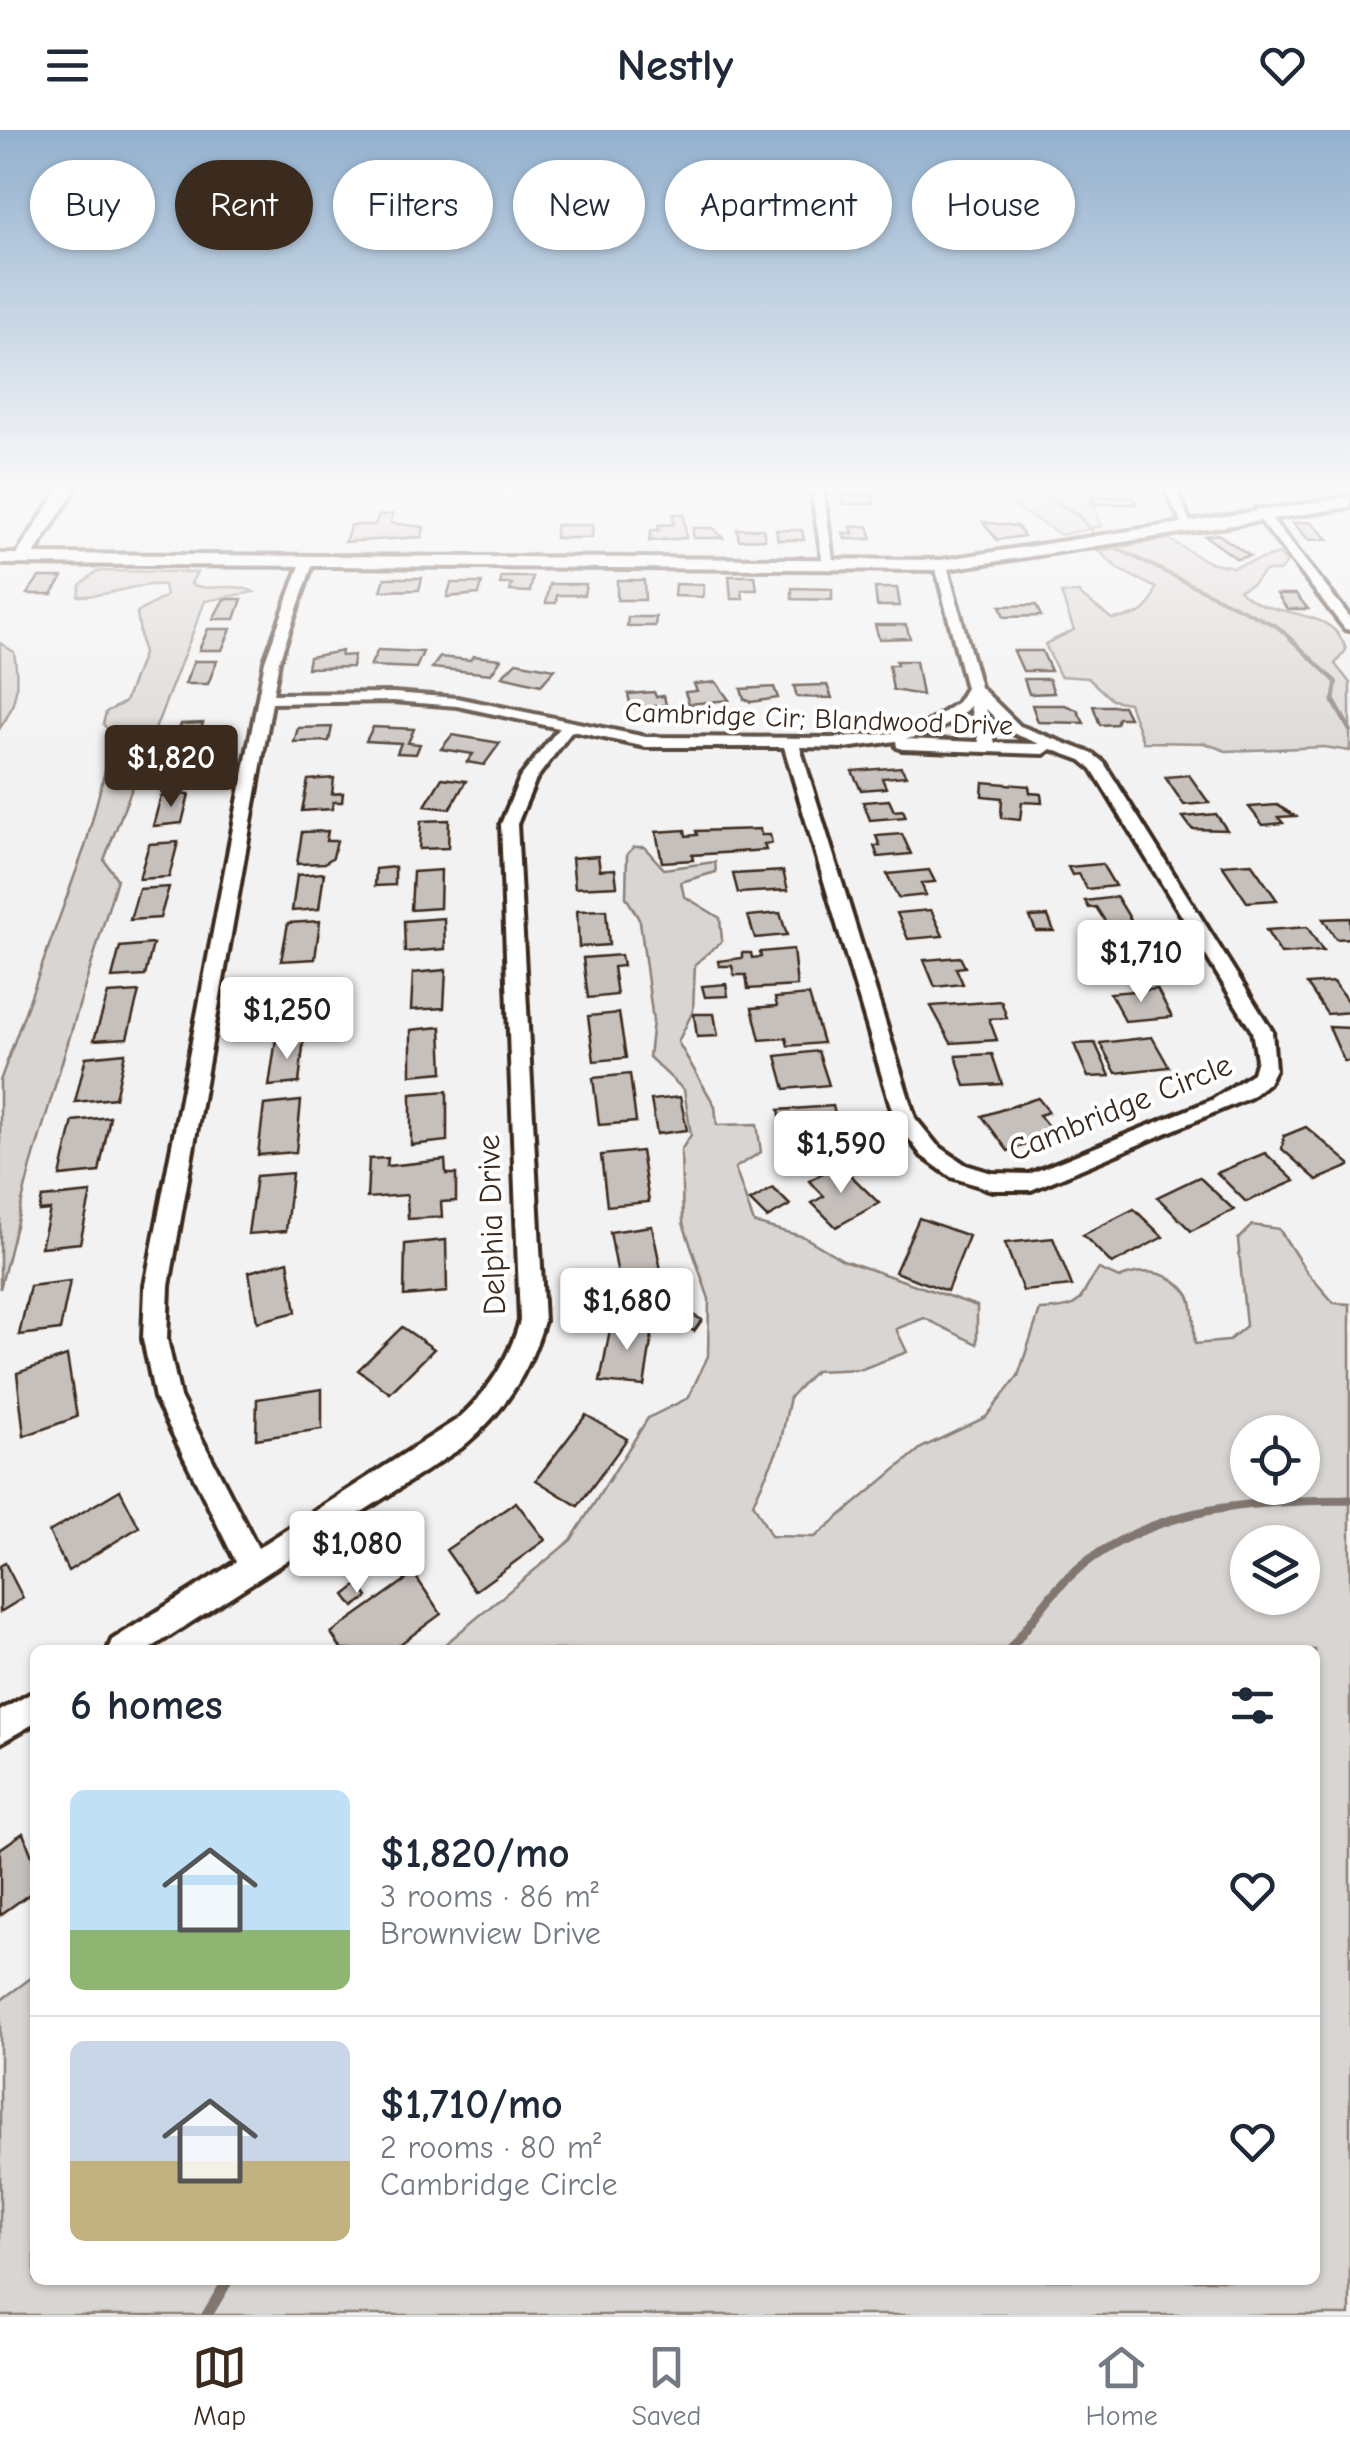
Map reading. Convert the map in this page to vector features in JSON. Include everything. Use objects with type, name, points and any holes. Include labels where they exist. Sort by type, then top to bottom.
[{"type":"street","points":[[252,1566],[168,1398],[155,1339],[157,1286],[267,699],[282,624],[296,590]]},
{"type":"street","points":[[947,590],[988,746]]},
{"type":"street","points":[[1322,590],[1350,626]]},
{"type":"street","points":[[831,742],[942,725],[962,709],[973,688]]},
{"type":"street","name":"Cambridge Circle","points":[[791,744],[905,1120],[918,1142],[972,1180],[1000,1186],[1031,1182],[1219,1106],[1265,1074],[1270,1054],[1262,1031],[1098,766],[1015,729],[973,688]]},
{"type":"street","name":"Cambridge Cir; Blandwood Drive","points":[[267,699],[424,699],[493,708],[646,742],[831,742],[1073,752]]},
{"type":"street","name":"Delphia Drive","points":[[130,1645],[452,1440],[484,1415],[523,1358],[532,1321],[509,824],[528,778],[568,726]]},
{"type":"street","points":[[0,1728],[30,1709]]},
{"type":"shaded area","points":[[79,590],[122,590],[100,594],[78,596]]},
{"type":"shaded area","points":[[165,590],[254,592],[205,601],[104,860],[117,879],[31,1166],[0,1289],[0,1081],[86,844],[114,736],[103,724],[106,712],[125,702],[143,654],[137,613],[166,596]]},
{"type":"shaded area","points":[[1155,590],[1239,590],[1267,606],[1328,625],[1339,635],[1346,650],[1335,664],[1350,683],[1350,751],[1324,747],[1226,751],[1204,743],[1143,742],[1129,703],[1112,700],[1088,678],[1060,676],[1045,644],[1074,630],[1061,593],[1078,593],[1112,619],[1142,612]]},
{"type":"shaded area","points":[[0,643],[14,652],[17,683],[14,701],[0,728]]},
{"type":"shaded area","points":[[634,847],[644,847],[664,869],[715,862],[716,872],[681,882],[684,896],[720,918],[722,941],[695,964],[693,1011],[678,1042],[715,1106],[717,1125],[757,1124],[761,1152],[735,1168],[754,1223],[804,1237],[843,1260],[977,1306],[977,1344],[924,1318],[896,1329],[907,1352],[862,1369],[815,1371],[790,1397],[780,1445],[753,1503],[771,1536],[815,1537],[921,1448],[986,1417],[1018,1376],[1040,1310],[1074,1304],[1099,1269],[1119,1278],[1147,1272],[1175,1281],[1191,1301],[1195,1344],[1228,1341],[1246,1326],[1238,1239],[1252,1225],[1279,1229],[1306,1271],[1334,1303],[1350,1304],[1350,2315],[0,2315],[0,2001],[30,1979],[30,2285],[1320,2285],[1320,1645],[444,1645],[571,1540],[648,1418],[688,1398],[708,1356],[709,1299],[683,1223],[681,1150],[691,1135],[684,1090],[649,1057],[653,1021],[640,921],[626,897],[627,854]]},
{"type":"building","points":[[30,590],[55,590],[52,594],[27,594]]},
{"type":"building","points":[[449,590],[480,590],[479,594],[447,597]]},
{"type":"building","points":[[549,590],[585,590],[584,595],[557,595],[556,603],[546,603]]},
{"type":"building","points":[[617,590],[644,590],[645,600],[617,600]]},
{"type":"building","points":[[675,590],[704,590],[703,597],[674,596]]},
{"type":"building","points":[[730,590],[757,590],[742,590],[743,599],[731,599]]},
{"type":"building","points":[[792,590],[832,590],[832,600],[792,599]]},
{"type":"building","points":[[875,590],[897,590],[900,606],[877,606]]},
{"type":"building","points":[[1277,594],[1296,594],[1308,609],[1287,609]]},
{"type":"building","points":[[224,599],[242,599],[235,619],[213,619]]},
{"type":"building","points":[[1036,605],[1041,616],[1004,617],[1000,606]]},
{"type":"building","points":[[628,617],[656,617],[655,626],[627,626]]},
{"type":"building","points":[[875,625],[906,625],[910,638],[879,639]]},
{"type":"building","points":[[208,629],[231,629],[222,650],[199,650]]},
{"type":"building","points":[[378,650],[423,652],[416,668],[370,666]]},
{"type":"building","points":[[342,651],[341,656],[354,655],[352,667],[307,668],[309,657]]},
{"type":"building","points":[[1014,651],[1042,651],[1051,671],[1023,671]]},
{"type":"building","points":[[473,656],[501,659],[491,674],[432,668],[440,657],[470,660]]},
{"type":"building","points":[[194,661],[217,661],[208,684],[185,684]]},
{"type":"building","points":[[896,661],[916,661],[922,695],[893,690],[889,665],[897,665]]},
{"type":"building","points":[[516,662],[555,669],[541,685],[502,676]]},
{"type":"building","points":[[1024,679],[1049,679],[1054,693],[1029,694]]},
{"type":"building","points":[[716,682],[729,700],[689,704],[685,692],[697,691],[694,684]]},
{"type":"building","points":[[827,685],[832,698],[797,697],[794,686]]},
{"type":"building","points":[[774,687],[778,698],[751,702],[744,699],[741,689]]},
{"type":"building","points":[[654,692],[656,697],[664,696],[666,705],[631,708],[628,694]]},
{"type":"building","points":[[1032,705],[1065,705],[1077,710],[1084,723],[1038,722]]},
{"type":"building","points":[[1093,706],[1123,706],[1129,718],[1100,725]]},
{"type":"building","points":[[203,723],[200,732],[206,732],[200,748],[172,749],[181,724]]},
{"type":"building","points":[[332,727],[329,741],[294,742],[298,728]]},
{"type":"building","points":[[373,727],[414,729],[408,743],[420,744],[416,754],[397,753],[401,743],[366,741]]},
{"type":"building","points":[[452,735],[500,743],[484,765],[467,762],[473,754],[441,749]]},
{"type":"building","points":[[197,752],[192,779],[169,781],[176,754]]},
{"type":"building","points":[[901,767],[906,776],[882,778],[886,788],[861,790],[852,771]]},
{"type":"building","points":[[1189,775],[1209,803],[1184,805],[1165,777]]},
{"type":"building","points":[[334,778],[332,794],[343,793],[342,802],[333,802],[332,809],[302,811],[308,780]]},
{"type":"building","points":[[442,778],[466,781],[450,809],[425,806]]},
{"type":"building","points":[[983,782],[1029,786],[1030,793],[1041,794],[1042,803],[1022,802],[1020,820],[1001,818],[1002,798],[982,796]]},
{"type":"building","points":[[189,794],[182,823],[153,826],[161,796]]},
{"type":"building","points":[[889,800],[894,811],[903,810],[906,817],[870,820],[863,802]]},
{"type":"building","points":[[1277,805],[1295,816],[1278,817],[1283,823],[1263,825],[1249,807]]},
{"type":"building","points":[[1216,814],[1227,830],[1192,829],[1183,817]]},
{"type":"building","points":[[449,820],[448,848],[419,849],[421,821]]},
{"type":"building","points":[[760,829],[761,835],[770,835],[772,843],[764,844],[766,850],[692,855],[693,860],[662,862],[656,832],[685,830],[686,836],[697,835],[696,831]]},
{"type":"building","points":[[328,831],[326,841],[337,841],[333,857],[325,863],[297,864],[302,832]]},
{"type":"building","points":[[902,834],[911,854],[878,857],[874,846],[880,846],[876,836]]},
{"type":"building","points":[[178,842],[169,877],[139,879],[149,844]]},
{"type":"building","points":[[598,856],[600,870],[615,869],[617,886],[575,888],[572,858]]},
{"type":"building","points":[[1251,863],[1277,900],[1247,902],[1222,865]]},
{"type":"building","points":[[1102,864],[1115,886],[1087,889],[1079,874],[1072,875],[1068,867]]},
{"type":"building","points":[[395,867],[395,885],[375,886],[376,869]]},
{"type":"building","points":[[441,870],[440,908],[411,910],[413,872]]},
{"type":"building","points":[[929,870],[935,882],[921,883],[926,895],[898,898],[887,874]]},
{"type":"building","points":[[783,871],[788,890],[738,893],[733,874]]},
{"type":"building","points":[[324,873],[319,909],[292,911],[297,875]]},
{"type":"building","points":[[169,887],[160,918],[130,920],[139,889]]},
{"type":"building","points":[[1117,897],[1137,930],[1112,932],[1096,907],[1089,908],[1085,901]]},
{"type":"building","points":[[606,910],[609,945],[579,947],[577,911]]},
{"type":"building","points":[[931,910],[943,936],[908,939],[897,913]]},
{"type":"building","points":[[780,913],[787,935],[755,938],[748,916]]},
{"type":"building","points":[[1048,916],[1054,931],[1036,931],[1030,917]]},
{"type":"building","points":[[444,918],[445,949],[405,952],[404,921]]},
{"type":"building","points":[[1350,918],[1350,938],[1336,939],[1323,919]]},
{"type":"building","points":[[320,921],[315,959],[281,961],[288,923]]},
{"type":"building","points":[[1307,927],[1323,951],[1281,954],[1266,930]]},
{"type":"building","points":[[153,944],[145,976],[112,978],[120,947]]},
{"type":"building","points":[[1148,947],[1161,968],[1117,972],[1104,970],[1100,963],[1112,963],[1105,950]]},
{"type":"building","points":[[793,949],[797,986],[748,989],[746,975],[734,975],[732,966],[719,966],[718,961],[742,958],[742,953],[751,953],[752,958],[761,957],[760,952]]},
{"type":"building","points":[[621,955],[623,966],[613,967],[617,995],[588,998],[583,958]]},
{"type":"building","points":[[960,957],[965,967],[956,968],[963,984],[935,987],[924,960]]},
{"type":"building","points":[[446,970],[444,1008],[411,1010],[413,973]]},
{"type":"building","points":[[1334,982],[1350,1005],[1350,1012],[1327,1014],[1307,984]]},
{"type":"building","points":[[317,983],[314,1015],[275,1018],[279,986]]},
{"type":"building","points":[[726,984],[728,996],[705,997],[702,986]]},
{"type":"building","points":[[1157,989],[1172,1017],[1125,1021],[1110,993]]},
{"type":"building","points":[[139,992],[127,1038],[94,1040],[108,994]]},
{"type":"building","points":[[809,995],[823,1043],[788,1046],[786,1038],[760,1040],[752,1008],[777,1006],[775,998]]},
{"type":"building","points":[[1001,1001],[1007,1018],[989,1019],[997,1040],[951,1043],[931,1006]]},
{"type":"building","points":[[619,1013],[626,1058],[594,1061],[588,1016]]},
{"type":"building","points":[[694,1014],[714,1014],[718,1036],[697,1037]]},
{"type":"building","points":[[441,1027],[443,1072],[411,1075],[411,1030]]},
{"type":"building","points":[[1329,1027],[1350,1028],[1350,1061],[1344,1061]]},
{"type":"building","points":[[304,1037],[299,1083],[269,1086],[276,1039]]},
{"type":"building","points":[[1152,1037],[1169,1067],[1116,1073],[1100,1043]]},
{"type":"building","points":[[1095,1043],[1110,1076],[1088,1077],[1074,1044]]},
{"type":"building","points":[[818,1051],[829,1085],[785,1089],[776,1056]]},
{"type":"building","points":[[125,1053],[115,1098],[75,1102],[86,1057]]},
{"type":"building","points":[[992,1054],[1002,1084],[965,1086],[956,1056]]},
{"type":"building","points":[[630,1074],[636,1122],[599,1125],[593,1078]]},
{"type":"building","points":[[447,1091],[447,1141],[411,1145],[411,1094]]},
{"type":"building","points":[[680,1097],[687,1130],[657,1134],[651,1100]]},
{"type":"building","points":[[1038,1098],[1049,1112],[1039,1115],[1055,1135],[1008,1151],[982,1116]]},
{"type":"building","points":[[301,1101],[296,1152],[258,1155],[264,1105]]},
{"type":"building","points":[[833,1106],[840,1135],[785,1138],[779,1110]]},
{"type":"building","points":[[110,1117],[99,1172],[60,1176],[73,1121]]},
{"type":"building","points":[[1306,1127],[1350,1166],[1317,1180],[1282,1149],[1284,1136]]},
{"type":"building","points":[[641,1151],[649,1202],[607,1206],[601,1155]]},
{"type":"building","points":[[1265,1153],[1295,1181],[1246,1202],[1217,1173]]},
{"type":"building","points":[[388,1158],[387,1166],[445,1160],[446,1174],[456,1174],[456,1201],[441,1202],[442,1217],[408,1219],[407,1195],[367,1198],[369,1159]]},
{"type":"building","points":[[839,1164],[879,1203],[836,1227],[812,1203],[824,1196],[809,1181]]},
{"type":"building","points":[[292,1173],[286,1231],[248,1234],[256,1176]]},
{"type":"building","points":[[1199,1177],[1234,1210],[1191,1231],[1157,1197]]},
{"type":"building","points":[[773,1188],[790,1205],[767,1218],[750,1201]]},
{"type":"building","points":[[91,1193],[80,1243],[41,1247],[50,1210],[39,1211],[42,1198]]},
{"type":"building","points":[[1134,1209],[1163,1237],[1112,1264],[1083,1235]]},
{"type":"building","points":[[919,1218],[969,1236],[947,1291],[895,1272]]},
{"type":"building","points":[[652,1226],[663,1280],[620,1286],[610,1232]]},
{"type":"building","points":[[1053,1238],[1072,1286],[1023,1291],[1005,1243]]},
{"type":"building","points":[[446,1240],[447,1292],[404,1296],[405,1244]]},
{"type":"building","points":[[288,1261],[296,1312],[257,1322],[249,1272]]},
{"type":"building","points":[[70,1281],[60,1330],[19,1335],[30,1286]]},
{"type":"building","points":[[682,1309],[702,1320],[694,1331],[674,1320]]},
{"type":"building","points":[[612,1319],[654,1323],[644,1386],[600,1382]]},
{"type":"building","points":[[402,1327],[434,1349],[390,1393],[358,1370]]},
{"type":"building","points":[[67,1356],[77,1417],[24,1436],[17,1373]]},
{"type":"building","points":[[322,1389],[322,1429],[256,1439],[257,1399]]},
{"type":"building","points":[[586,1415],[627,1439],[578,1506],[536,1480]]},
{"type":"building","points":[[120,1490],[139,1527],[68,1571],[49,1532]]},
{"type":"building","points":[[516,1502],[545,1540],[475,1591],[446,1550]]},
{"type":"building","points":[[5,1563],[23,1598],[0,1612],[0,1566]]},
{"type":"building","points":[[414,1574],[441,1614],[399,1645],[339,1645],[331,1633]]},
{"type":"building","points":[[359,1584],[368,1597],[354,1607],[345,1595]]},
{"type":"building","points":[[23,1833],[30,1851],[30,1894],[0,1915],[0,1849]]},
{"type":"waterway","points":[[1202,590],[1278,627],[1336,682],[1333,701]]},
{"type":"waterway","points":[[1333,701],[1350,730]]},
{"type":"waterway","points":[[1013,1645],[1050,1597],[1079,1568],[1140,1531],[1174,1519],[1243,1505],[1350,1500]]},
{"type":"waterway","points":[[207,2315],[225,2285]]}]
